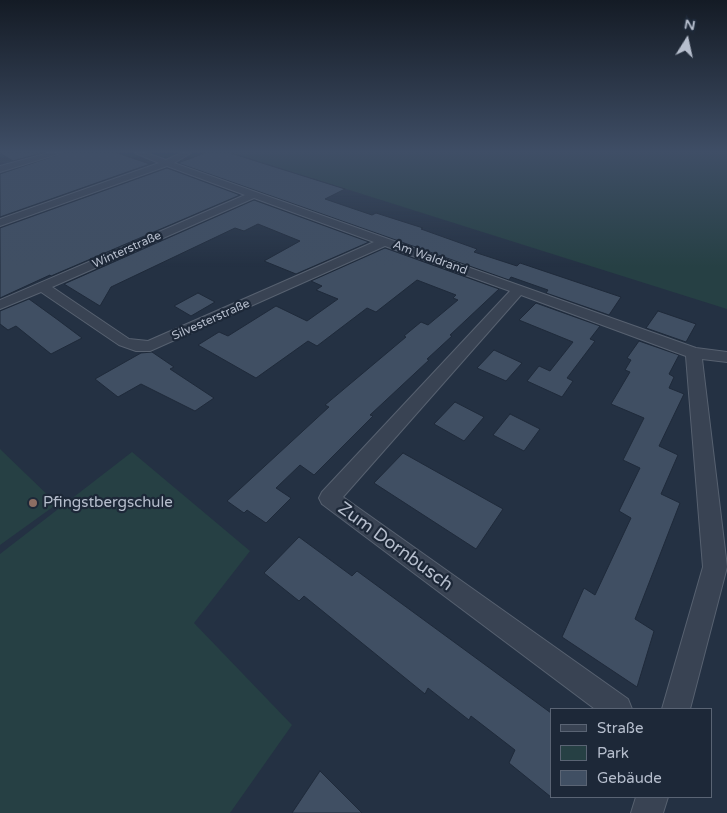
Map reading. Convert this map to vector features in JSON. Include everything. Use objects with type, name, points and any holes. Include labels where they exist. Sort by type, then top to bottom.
[{"type":"street","points":[[0,224],[91,191]]},
{"type":"street","name":"Am Waldrand","points":[[245,191],[694,353],[727,357]]},
{"type":"street","name":"Winterstraße","points":[[0,305],[254,194]]},
{"type":"street","name":"Silvesterstraße","points":[[42,287],[124,342],[136,346],[150,346],[385,241]]},
{"type":"street","name":"Zum Dornbusch","points":[[519,289],[329,498],[617,708]]},
{"type":"street","points":[[676,708],[715,566],[694,353]]},
{"type":"street","points":[[647,813],[652,798]]},
{"type":"green space","points":[[352,191],[727,191],[727,309]]},
{"type":"green space","points":[[0,449],[57,504],[0,545]]},
{"type":"green space","points":[[132,452],[250,551],[194,623],[292,725],[230,813],[0,813],[0,554]]},
{"type":"building","points":[[0,191],[74,191],[0,217]]},
{"type":"building","points":[[103,191],[229,191],[240,195],[0,298],[0,228]]},
{"type":"building","points":[[257,191],[341,191],[325,199],[372,215],[376,213],[423,228],[421,229],[477,249],[474,252],[517,266],[520,263],[621,297],[609,315],[546,293],[548,290],[511,277],[509,280]]},
{"type":"building","points":[[254,200],[369,242],[296,274],[264,261],[300,241],[258,224],[244,231],[235,228],[111,287],[100,306],[64,284]]},
{"type":"building","points":[[385,248],[499,289],[450,335],[452,336],[427,359],[429,360],[370,415],[373,416],[314,475],[300,465],[276,488],[291,498],[266,523],[247,510],[244,513],[227,501],[329,407],[325,405],[406,337],[404,336],[421,322],[428,325],[458,300],[453,298],[456,295],[417,280],[376,312],[367,308],[317,346],[308,341],[256,378],[198,345],[219,332],[228,336],[276,306],[307,321],[338,299],[316,290],[322,286],[311,281]]},
{"type":"building","points":[[198,293],[215,302],[191,316],[174,306]]},
{"type":"building","points":[[29,299],[82,338],[51,354],[16,326],[8,330],[0,324],[0,311]]},
{"type":"building","points":[[536,303],[600,326],[590,339],[595,341],[567,378],[573,381],[562,397],[527,381],[539,366],[550,371],[573,342],[519,320]]},
{"type":"building","points":[[658,311],[696,324],[686,342],[646,328]]},
{"type":"building","points":[[639,341],[679,355],[669,374],[674,377],[669,388],[684,394],[659,446],[678,455],[661,494],[680,503],[635,619],[654,631],[637,687],[562,637],[584,588],[595,595],[631,518],[619,511],[640,468],[623,460],[644,418],[611,404],[630,372],[625,370],[631,360],[627,358]]},
{"type":"building","points":[[494,350],[522,363],[506,381],[477,368]]},
{"type":"building","points":[[152,352],[174,367],[170,369],[214,398],[195,411],[141,384],[118,397],[95,379],[141,353]]},
{"type":"building","points":[[455,402],[484,417],[464,441],[434,424]]},
{"type":"building","points":[[510,414],[540,429],[524,451],[493,435]]},
{"type":"building","points":[[403,453],[503,509],[476,549],[374,483]]},
{"type":"building","points":[[299,537],[352,576],[357,571],[550,712],[550,796],[509,763],[515,750],[471,716],[469,720],[428,688],[425,694],[304,596],[299,601],[264,573]]},
{"type":"building","points":[[320,771],[362,813],[292,813]]},
{"type":"place","name":"Pfingstbergschule","points":[[33,503]]}]
